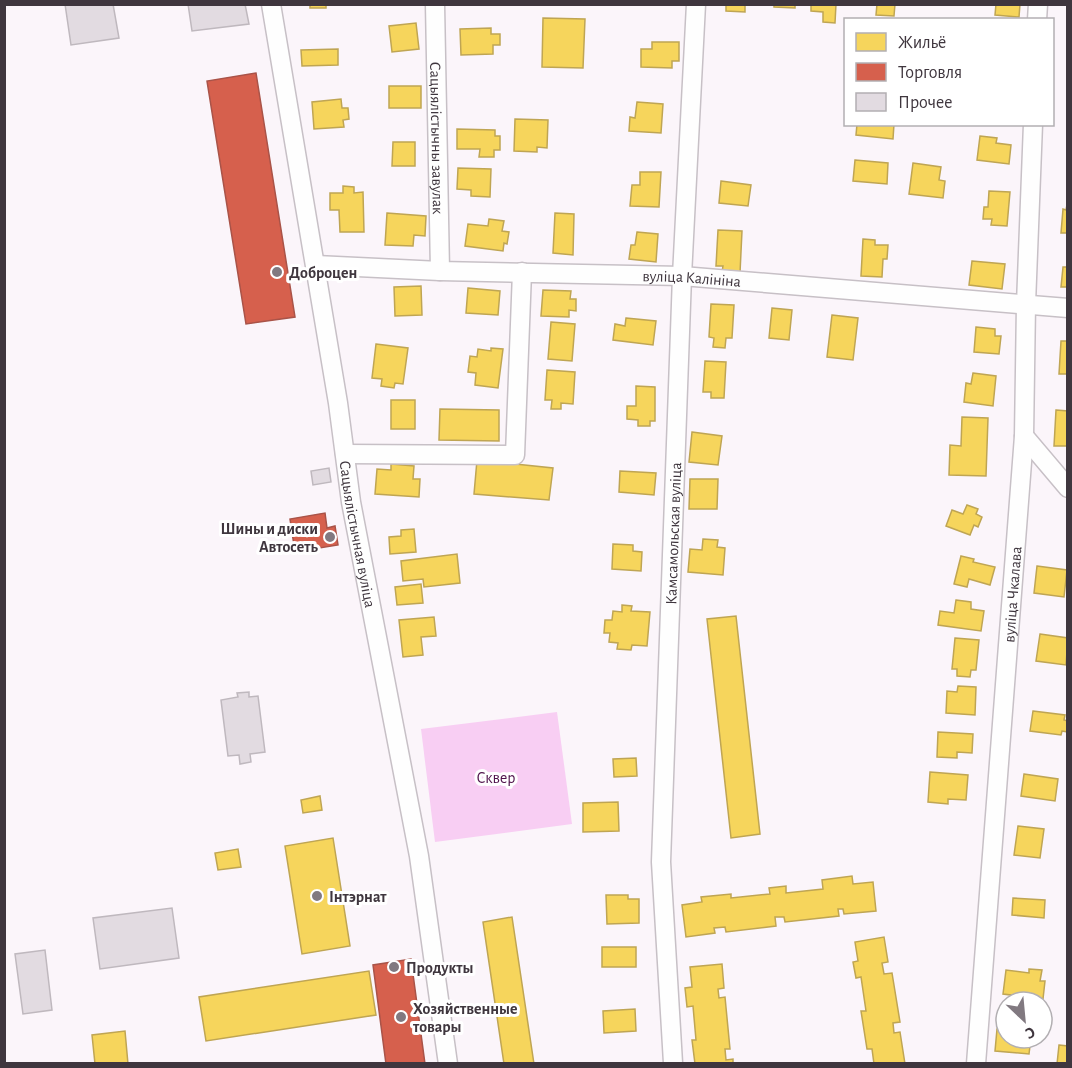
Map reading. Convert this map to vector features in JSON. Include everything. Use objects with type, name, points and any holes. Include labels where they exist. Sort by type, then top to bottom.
[{"type":"street","name":"Сацыялістычная вуліца","points":[[271,4],[338,403],[351,502],[419,856],[448,1064]]},
{"type":"street","name":"Сацыялістычны завулак","points":[[435,4],[440,271]]},
{"type":"street","name":"Камсамольская вуліца","points":[[673,1063],[661,862],[682,276],[696,4]]},
{"type":"street","name":"вуліца Чкалава","points":[[976,1064],[1024,436],[1033,126]]},
{"type":"street","name":"вуліца Калініна","points":[[315,265],[440,271],[682,276],[1068,308]]},
{"type":"street","points":[[345,454],[515,455],[522,272]]},
{"type":"street","points":[[1024,436],[1068,488]]},
{"type":"green space","name":"Сквер","points":[[557,712],[572,824],[435,842],[421,729]]},
{"type":"building: Жильё","points":[[310,4],[326,4],[326,8],[310,8]]},
{"type":"building: Жильё","points":[[726,4],[745,4],[745,12],[726,11]]},
{"type":"building: Жильё","points":[[774,4],[795,4],[795,8],[774,7]]},
{"type":"building: Жильё","points":[[811,4],[836,4],[835,23],[823,22],[823,12],[811,11]]},
{"type":"building: Жильё","points":[[877,4],[895,4],[894,16],[876,15]]},
{"type":"building: Жильё","points":[[996,4],[1020,4],[1019,17],[995,15]]},
{"type":"building: Жильё","points":[[543,18],[585,19],[583,68],[542,67]]},
{"type":"building: Жильё","points":[[416,23],[419,49],[392,52],[389,26]]},
{"type":"building: Жильё","points":[[491,28],[491,34],[500,34],[500,45],[493,45],[493,54],[461,55],[460,29]]},
{"type":"building: Жильё","points":[[652,42],[679,42],[679,61],[672,61],[672,68],[641,67],[641,49],[652,49]]},
{"type":"building: Жильё","points":[[338,49],[338,65],[302,66],[301,50]]},
{"type":"building: Жильё","points":[[389,86],[421,86],[421,108],[389,108]]},
{"type":"building: Жильё","points":[[341,99],[342,108],[348,108],[349,119],[343,120],[344,127],[314,129],[312,102]]},
{"type":"building: Жильё","points":[[637,102],[663,104],[661,133],[629,131],[630,117],[635,118]]},
{"type":"building: Жильё","points":[[515,119],[548,120],[547,148],[537,147],[537,152],[514,151]]},
{"type":"building: Жильё","points":[[857,126],[894,126],[893,139],[856,135]]},
{"type":"building: Жильё","points":[[457,129],[495,130],[495,136],[500,136],[500,150],[494,150],[494,157],[479,157],[480,149],[457,149]]},
{"type":"building: Жильё","points":[[980,136],[997,138],[996,143],[1011,145],[1009,164],[977,160]]},
{"type":"building: Жильё","points":[[393,142],[415,142],[415,166],[392,166]]},
{"type":"building: Жильё","points":[[855,160],[888,163],[887,184],[853,181]]},
{"type":"building: Жильё","points":[[913,163],[941,167],[939,180],[945,181],[943,198],[909,194]]},
{"type":"building: Жильё","points":[[458,168],[491,169],[490,197],[471,196],[471,190],[457,189]]},
{"type":"building: Жильё","points":[[640,172],[661,172],[659,207],[630,206],[632,185],[640,185]]},
{"type":"building: Жильё","points":[[721,181],[751,185],[748,206],[719,203]]},
{"type":"building: Жильё","points":[[343,186],[354,187],[354,193],[363,192],[364,232],[340,232],[339,210],[330,210],[330,193],[343,193]]},
{"type":"building: Жильё","points":[[989,191],[1010,192],[1007,226],[991,225],[992,219],[983,219],[984,207],[988,207]]},
{"type":"building: Жильё","points":[[1067,205],[1068,233],[1061,233],[1063,209],[1066,210]]},
{"type":"building: Жильё","points":[[387,213],[426,216],[425,236],[414,235],[413,246],[385,245]]},
{"type":"building: Жильё","points":[[555,213],[574,214],[573,255],[553,253]]},
{"type":"building: Жильё","points":[[489,219],[504,221],[502,231],[509,232],[503,251],[465,246],[468,224],[488,226]]},
{"type":"building: Жильё","points":[[718,230],[742,231],[740,273],[722,272],[723,266],[716,266]]},
{"type":"building: Жильё","points":[[637,232],[658,234],[656,262],[629,259],[631,245],[635,245]]},
{"type":"building: Жильё","points":[[863,239],[875,240],[875,245],[888,245],[887,259],[883,259],[882,277],[861,276]]},
{"type":"building: Жильё","points":[[972,261],[1005,264],[1002,289],[969,285]]},
{"type":"building: Жильё","points":[[1063,267],[1068,267],[1068,287],[1061,287]]},
{"type":"building: Жильё","points":[[421,286],[422,315],[395,316],[394,287]]},
{"type":"building: Жильё","points":[[468,288],[500,291],[498,315],[466,313]]},
{"type":"building: Жильё","points":[[543,290],[571,291],[570,299],[576,299],[576,311],[569,310],[569,317],[541,316]]},
{"type":"building: Жильё","points":[[711,304],[734,305],[732,338],[726,338],[725,348],[713,347],[714,338],[709,337]]},
{"type":"building: Жильё","points":[[772,308],[792,310],[789,340],[769,338]]},
{"type":"building: Жильё","points":[[832,315],[858,318],[853,360],[827,357]]},
{"type":"building: Жильё","points":[[626,318],[656,321],[653,345],[613,340],[615,324],[625,326]]},
{"type":"building: Жильё","points":[[551,322],[575,324],[572,361],[548,359]]},
{"type":"building: Жильё","points":[[976,327],[995,329],[995,336],[1001,336],[999,354],[974,352]]},
{"type":"building: Жильё","points":[[1061,341],[1068,341],[1068,374],[1059,374]]},
{"type":"building: Жильё","points":[[376,344],[408,348],[403,384],[395,383],[394,388],[381,386],[382,379],[372,378]]},
{"type":"building: Жильё","points":[[491,348],[503,349],[498,388],[475,385],[476,373],[468,372],[470,356],[477,357],[478,349],[491,351]]},
{"type":"building: Жильё","points":[[705,361],[726,362],[724,398],[711,398],[711,392],[703,392]]},
{"type":"building: Жильё","points":[[547,370],[575,372],[573,404],[561,403],[561,409],[551,409],[552,400],[545,400]]},
{"type":"building: Жильё","points":[[973,373],[996,376],[993,406],[964,402],[966,383],[971,384]]},
{"type":"building: Жильё","points":[[636,386],[655,387],[655,421],[650,421],[650,426],[638,426],[638,420],[627,419],[627,406],[636,406]]},
{"type":"building: Жильё","points":[[391,400],[415,400],[415,429],[391,429]]},
{"type":"building: Жильё","points":[[440,409],[499,410],[499,441],[439,440]]},
{"type":"building: Жильё","points":[[1056,410],[1068,411],[1068,446],[1054,446]]},
{"type":"building: Жильё","points":[[962,417],[988,418],[986,476],[949,475],[950,445],[961,446]]},
{"type":"building: Жильё","points":[[692,432],[722,436],[718,465],[689,462]]},
{"type":"building: Жильё","points":[[477,460],[553,468],[549,500],[474,494]]},
{"type":"building: Жильё","points":[[391,464],[414,466],[413,479],[420,479],[419,497],[375,494],[377,469],[391,470]]},
{"type":"building: Жильё","points":[[620,471],[656,473],[654,495],[619,492]]},
{"type":"building: Жильё","points":[[690,479],[718,479],[717,509],[689,509]]},
{"type":"building: Жильё","points":[[967,505],[978,509],[976,514],[982,517],[978,527],[974,525],[970,535],[946,526],[952,510],[963,514]]},
{"type":"building: Жильё","points":[[414,529],[416,552],[390,554],[389,537],[401,536],[401,530]]},
{"type":"building: Жильё","points":[[703,539],[718,540],[717,547],[725,548],[723,575],[688,572],[690,549],[702,550]]},
{"type":"building: Жильё","points":[[613,544],[633,545],[633,551],[642,552],[641,571],[612,569]]},
{"type":"building: Жильё","points":[[457,554],[460,583],[424,587],[423,579],[403,581],[401,561]]},
{"type":"building: Жильё","points":[[961,556],[974,559],[973,562],[995,567],[990,585],[969,579],[967,587],[954,584]]},
{"type":"building: Жильё","points":[[1037,566],[1067,570],[1064,597],[1034,593]]},
{"type":"building: Жильё","points":[[421,584],[423,603],[397,605],[395,587]]},
{"type":"building: Жильё","points":[[956,600],[971,602],[971,609],[984,611],[981,631],[938,625],[940,611],[954,613]]},
{"type":"building: Жильё","points":[[622,605],[632,606],[631,611],[650,612],[647,646],[632,645],[631,650],[617,649],[618,643],[609,642],[610,633],[604,633],[605,620],[612,620],[613,611],[622,612]]},
{"type":"building: Жильё","points":[[736,616],[760,834],[731,838],[707,619]]},
{"type":"building: Жильё","points":[[434,617],[436,636],[421,637],[423,655],[403,657],[399,620]]},
{"type":"building: Жильё","points":[[1040,634],[1068,638],[1066,665],[1036,661]]},
{"type":"building: Жильё","points":[[955,638],[979,640],[976,670],[971,670],[970,677],[957,676],[957,669],[952,669]]},
{"type":"building: Жильё","points":[[958,686],[976,687],[975,715],[946,713],[947,691],[957,692]]},
{"type":"building: Жильё","points":[[1033,711],[1065,715],[1064,720],[1068,721],[1068,732],[1062,731],[1061,735],[1030,731]]},
{"type":"building: Жильё","points":[[938,732],[973,734],[972,753],[957,752],[957,758],[937,757]]},
{"type":"building: Жильё","points":[[636,758],[637,776],[614,777],[613,759]]},
{"type":"building: Жильё","points":[[930,772],[968,775],[966,800],[948,799],[948,804],[928,802]]},
{"type":"building: Жильё","points":[[1024,774],[1058,779],[1055,801],[1021,796]]},
{"type":"building: Жильё","points":[[320,796],[322,810],[303,813],[301,800]]},
{"type":"building: Жильё","points":[[618,802],[619,831],[583,832],[583,803]]},
{"type":"building: Жильё","points":[[1018,826],[1044,829],[1040,858],[1014,855]]},
{"type":"building: Жильё","name":"Інтэрнат","points":[[333,838],[350,946],[302,954],[285,846]]},
{"type":"building: Жильё","points":[[238,849],[241,867],[218,870],[215,853]]},
{"type":"building: Жильё","points":[[852,876],[853,884],[873,882],[876,911],[844,914],[843,909],[838,909],[839,916],[785,922],[784,917],[775,917],[776,926],[726,932],[725,927],[714,928],[715,933],[686,937],[682,905],[702,902],[701,897],[731,894],[731,898],[770,894],[769,888],[786,886],[786,893],[823,889],[822,880]]},
{"type":"building: Жильё","points":[[606,895],[628,895],[628,899],[639,899],[639,923],[607,924]]},
{"type":"building: Жильё","points":[[1013,898],[1045,900],[1044,918],[1012,915]]},
{"type":"building: Жильё","points":[[512,917],[534,1064],[504,1064],[483,922]]},
{"type":"building: Жильё","points":[[884,937],[888,962],[882,963],[884,974],[892,973],[900,1022],[893,1023],[894,1033],[900,1032],[905,1064],[874,1064],[872,1049],[867,1049],[861,1011],[866,1011],[861,977],[856,978],[853,962],[858,961],[855,942]]},
{"type":"building: Жильё","points":[[602,947],[636,947],[636,967],[602,967]]},
{"type":"building: Жильё","points":[[722,964],[724,988],[718,989],[719,998],[725,997],[730,1049],[725,1049],[726,1060],[733,1059],[733,1064],[695,1064],[692,1040],[696,1040],[693,1006],[687,1007],[685,988],[692,987],[690,967]]},
{"type":"building: Жильё","points":[[1029,969],[1042,970],[1040,981],[1045,981],[1044,990],[1004,990],[1006,970],[1029,973]]},
{"type":"building: Жильё","points":[[369,971],[376,1015],[206,1041],[199,997]]},
{"type":"building: Жильё","points":[[635,1009],[636,1031],[604,1033],[603,1011]]},
{"type":"building: Жильё","points":[[125,1031],[128,1064],[95,1064],[92,1035]]},
{"type":"building: Жильё","points":[[1059,1045],[1068,1046],[1068,1064],[1057,1064]]},
{"type":"building: Жильё","points":[[995,1050],[1030,1050],[1029,1054]]},
{"type":"building: Торговля","points":[[256,73],[295,317],[246,324],[207,81]]},
{"type":"building: Торговля","points":[[325,513],[327,528],[335,526],[338,545],[295,552],[290,519]]},
{"type":"building: Торговля","points":[[411,959],[425,1064],[386,1064],[373,965]]},
{"type":"building: Прочее","points":[[65,4],[113,4],[119,38],[71,45]]},
{"type":"building: Прочее","points":[[188,4],[245,4],[249,24],[192,31]]},
{"type":"building: Прочее","points":[[329,468],[331,482],[313,485],[311,471]]},
{"type":"building: Прочее","points":[[249,692],[249,697],[258,696],[265,752],[250,754],[251,762],[240,764],[239,755],[228,756],[221,700],[238,697],[237,693]]},
{"type":"building: Прочее","points":[[172,908],[179,958],[100,969],[93,918]]},
{"type":"building: Прочее","points":[[45,950],[52,1010],[23,1014],[15,954]]},
{"type":"place","name":"Доброцен","points":[[277,272]]},
{"type":"place","name":"Шины и диски Автосеть","points":[[330,537]]},
{"type":"place","name":"Інтэрнат","points":[[317,896]]},
{"type":"place","name":"Продукты","points":[[394,967]]},
{"type":"place","name":"Хозяйственные товары","points":[[401,1017]]}]
